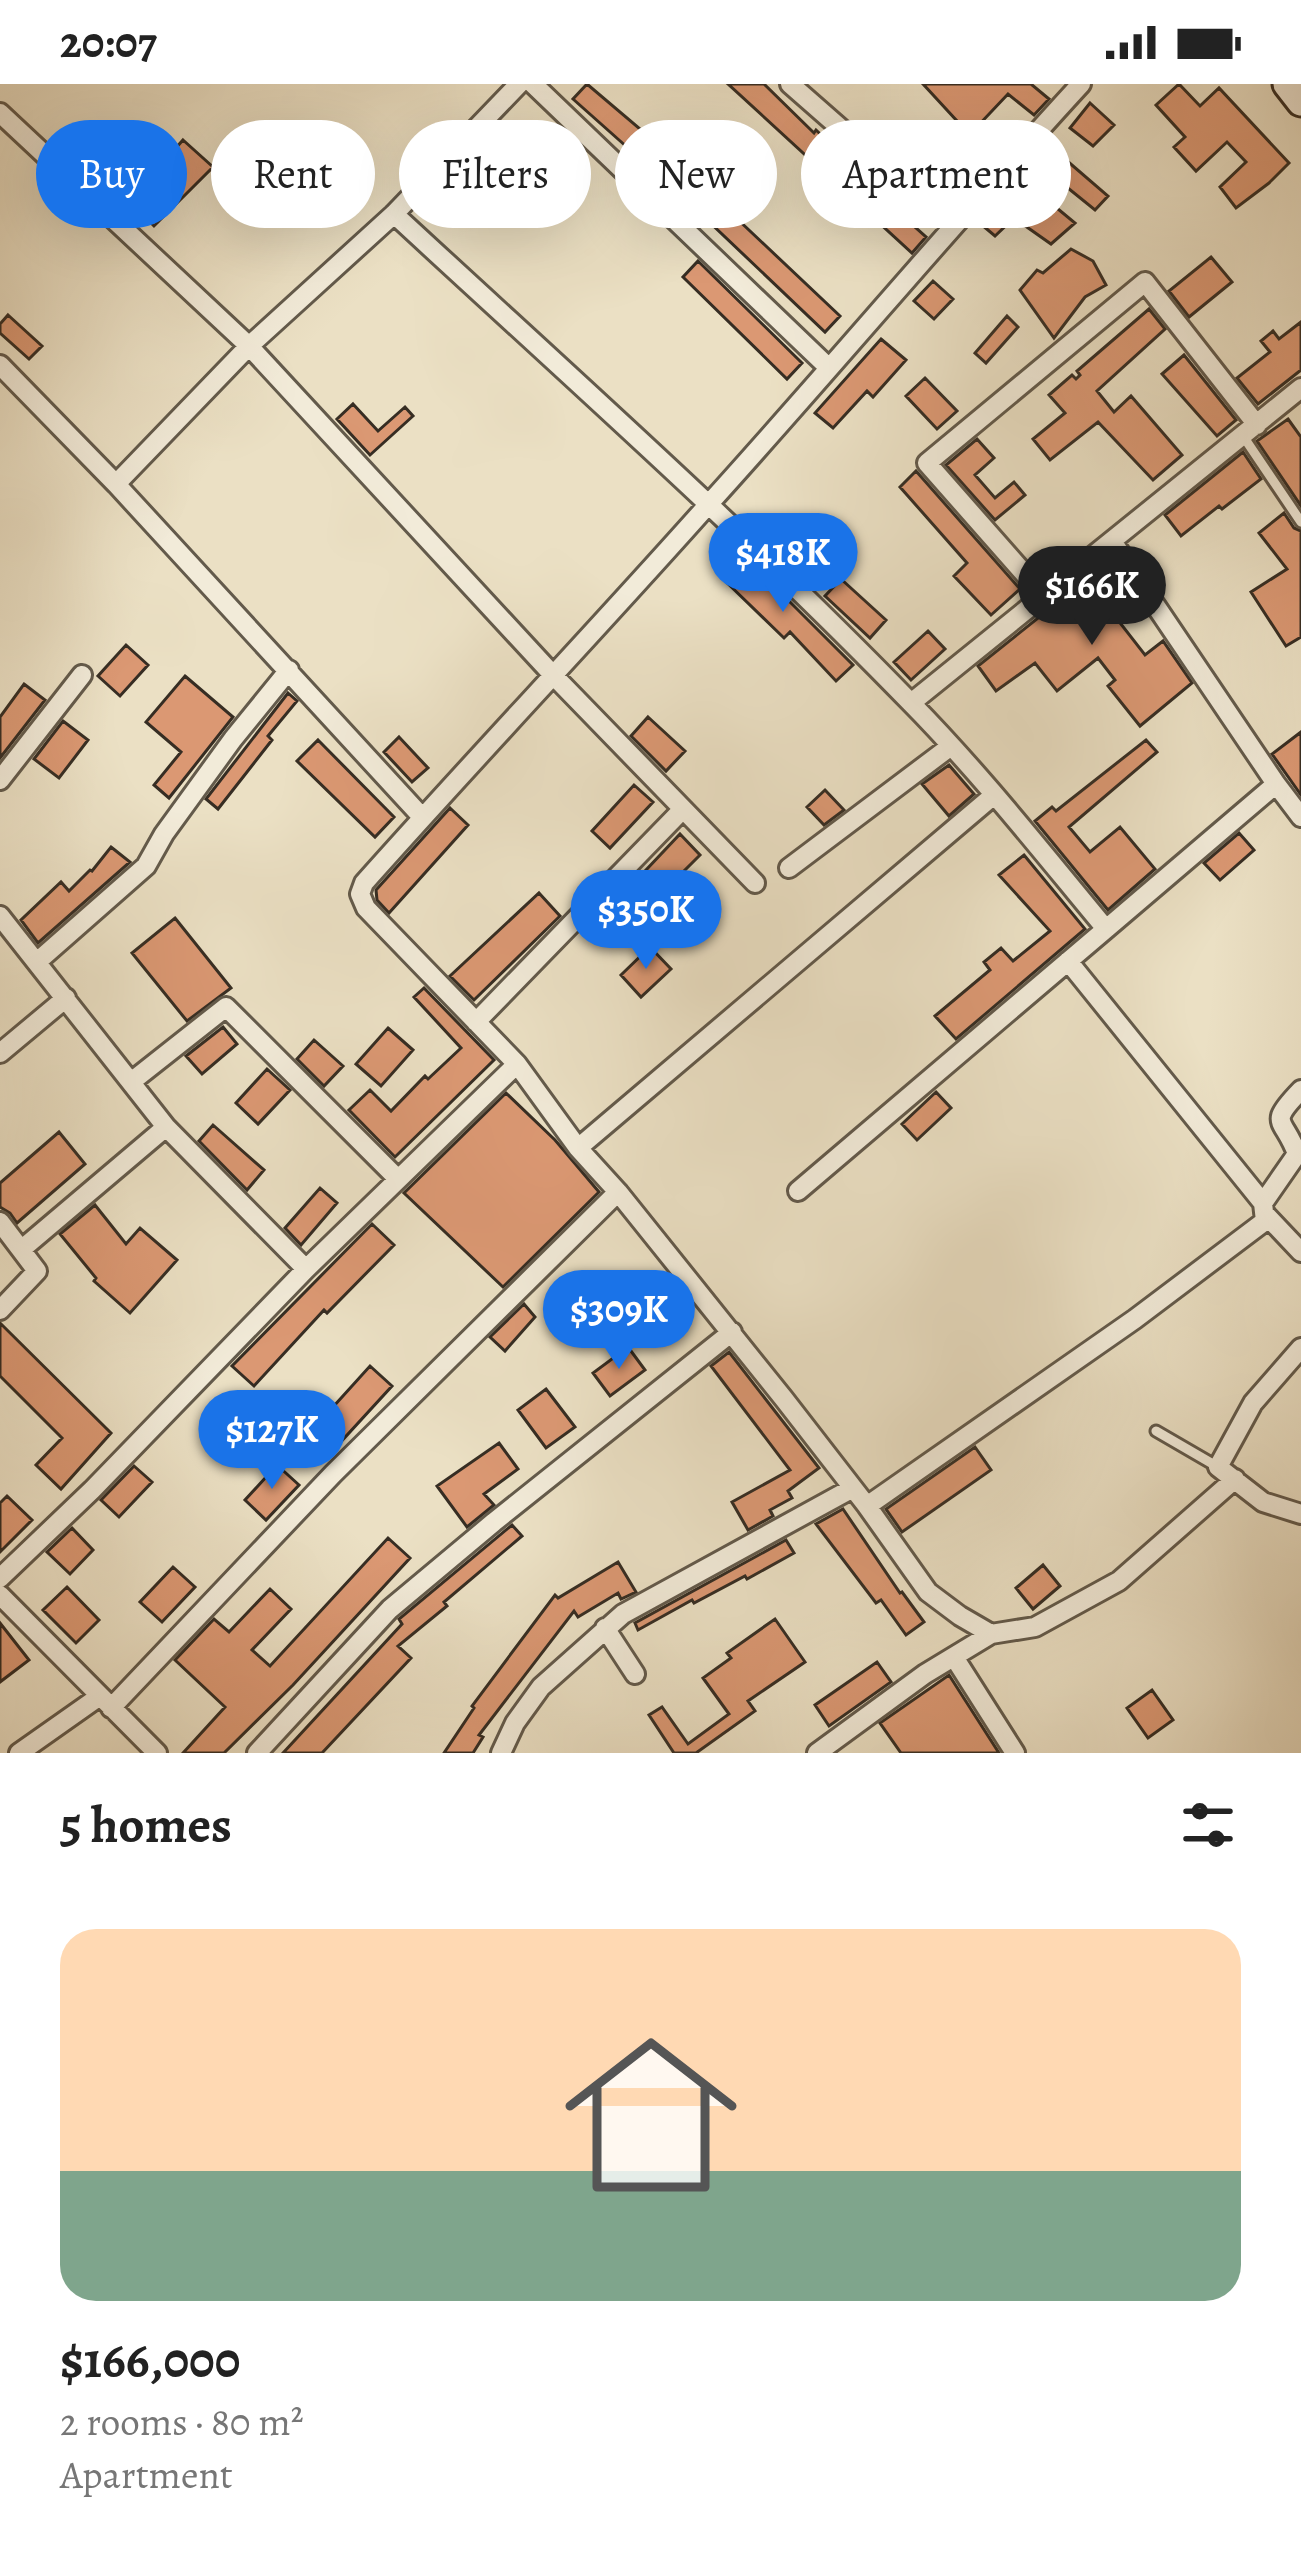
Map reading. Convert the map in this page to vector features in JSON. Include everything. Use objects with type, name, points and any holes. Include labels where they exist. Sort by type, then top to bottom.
[{"type":"street","points":[[116,484],[249,346],[394,214],[519,84]]},
{"type":"street","points":[[533,84],[828,367]]},
{"type":"street","points":[[790,84],[831,120]]},
{"type":"street","points":[[1287,84],[1301,102]]},
{"type":"street","points":[[1048,120],[1079,85]]},
{"type":"street","points":[[0,113],[249,346],[553,675],[755,883]]},
{"type":"street","points":[[394,214],[709,504],[911,703],[1106,929]]},
{"type":"street","points":[[952,228],[709,504],[422,817],[364,883],[360,894],[366,908],[517,1064],[578,1148],[732,1332],[928,1592],[991,1634]]},
{"type":"street","points":[[1044,596],[927,464],[1145,282],[1250,431]]},
{"type":"street","points":[[0,365],[422,817]]},
{"type":"street","points":[[911,703],[1301,388]]},
{"type":"street","points":[[1112,541],[1301,817]]},
{"type":"street","points":[[38,962],[146,866],[233,739],[289,670]]},
{"type":"street","points":[[0,780],[82,675]]},
{"type":"street","points":[[789,868],[951,746]]},
{"type":"street","points":[[798,1191],[1276,784]]},
{"type":"street","points":[[578,1148],[994,795]]},
{"type":"street","points":[[476,1022],[683,808]]},
{"type":"street","points":[[0,916],[166,1127],[306,1269]]},
{"type":"street","points":[[1068,962],[1301,1252]]},
{"type":"street","points":[[0,1053],[66,998]]},
{"type":"street","points":[[131,1082],[226,1006],[398,1179]]},
{"type":"street","points":[[0,1578],[517,1064]]},
{"type":"street","points":[[867,1506],[1135,1319],[1265,1221],[1264,1209],[1297,1154],[1280,1115],[1301,1090]]},
{"type":"street","points":[[22,1249],[166,1127]]},
{"type":"street","points":[[19,1753],[106,1702],[617,1192]]},
{"type":"street","points":[[0,1222],[38,1271],[0,1310]]},
{"type":"street","points":[[257,1753],[390,1609],[732,1332]]},
{"type":"street","points":[[817,1753],[925,1674],[991,1634],[1035,1627],[1119,1581],[1227,1473],[1253,1402],[1301,1348]]},
{"type":"street","points":[[1227,1473],[1263,1502],[1301,1514]]},
{"type":"street","points":[[501,1753],[515,1723],[541,1688],[622,1614],[851,1489]]},
{"type":"street","points":[[0,1595],[157,1753]]},
{"type":"street","points":[[604,1628],[635,1674]]},
{"type":"street","points":[[954,1657],[1016,1753]]},
{"type":"lane","points":[[1250,431],[1301,522]]},
{"type":"lane","points":[[1156,1431],[1227,1473]]},
{"type":"building","points":[[587,84],[629,120],[615,120],[615,136],[573,99]]},
{"type":"building","points":[[728,84],[764,84],[801,120],[801,151],[777,129],[777,120],[767,120]]},
{"type":"building","points":[[923,84],[1031,84],[1049,99],[1034,115],[1008,94],[983,120],[956,120]]},
{"type":"building","points":[[1179,84],[1200,106],[1219,88],[1289,163],[1236,208],[1220,187],[1246,162],[1227,142],[1196,171],[1174,147],[1185,137],[1156,105]]},
{"type":"building","points":[[1090,103],[1114,125],[1093,146],[1071,127]]},
{"type":"building","points":[[187,144],[211,165],[187,193]]},
{"type":"building","points":[[1071,164],[1108,196],[1095,210],[1071,191]]},
{"type":"building","points":[[716,228],[747,228],[840,316],[825,332]]},
{"type":"building","points":[[885,228],[916,228],[926,237],[912,253]]},
{"type":"building","points":[[1028,228],[1069,228],[1051,244]]},
{"type":"building","points":[[1071,249],[1093,261],[1106,285],[1085,297],[1054,338],[1020,290],[1037,270],[1043,273]]},
{"type":"building","points":[[1211,257],[1232,282],[1189,317],[1169,291]]},
{"type":"building","points":[[698,261],[802,363],[787,379],[683,277]]},
{"type":"building","points":[[933,281],[953,299],[934,319],[914,301]]},
{"type":"building","points":[[1149,309],[1165,329],[1097,391],[1114,412],[1131,396],[1182,455],[1153,480],[1098,422],[1050,460],[1033,439],[1065,413],[1049,395],[1072,375],[1076,379],[1077,371]]},
{"type":"building","points":[[8,315],[42,346],[29,359],[0,333],[0,324]]},
{"type":"building","points":[[1007,316],[1018,327],[986,363],[975,353]]},
{"type":"building","points":[[1301,322],[1301,370],[1258,404],[1237,378],[1270,352],[1261,341],[1273,331],[1279,339]]},
{"type":"building","points":[[881,339],[906,360],[873,397],[867,391],[833,428],[815,413]]},
{"type":"building","points":[[1184,355],[1236,420],[1217,436],[1162,374]]},
{"type":"building","points":[[925,378],[957,411],[937,429],[906,396]]},
{"type":"building","points":[[353,404],[378,431],[405,407],[413,416],[370,455],[337,419]]},
{"type":"building","points":[[1288,419],[1301,437],[1301,506],[1257,441]]},
{"type":"building","points":[[977,439],[994,458],[975,475],[995,498],[1014,482],[1025,495],[995,520],[946,465]]},
{"type":"building","points":[[1243,452],[1261,479],[1181,536],[1165,515]]},
{"type":"building","points":[[916,471],[1020,589],[991,615],[954,576],[967,563],[900,487]]},
{"type":"building","points":[[1284,513],[1301,531],[1301,637],[1286,646],[1251,592],[1287,569],[1259,533]]},
{"type":"building","points":[[763,517],[789,541],[778,552],[753,528]]},
{"type":"building","points":[[738,554],[853,665],[836,681],[790,632],[784,638],[719,575]]},
{"type":"building","points":[[1107,563],[1137,603],[1117,619],[1145,655],[1163,641],[1192,683],[1140,726],[1108,686],[1115,680],[1098,658],[1057,691],[1035,663],[996,691],[978,666]]},
{"type":"building","points":[[841,579],[886,620],[870,638],[825,596]]},
{"type":"building","points":[[928,631],[945,649],[911,680],[894,662]]},
{"type":"building","points":[[126,645],[148,665],[120,696],[98,676]]},
{"type":"building","points":[[185,676],[233,717],[169,798],[154,785],[181,752],[146,722]]},
{"type":"building","points":[[24,684],[45,700],[0,758],[0,717]]},
{"type":"building","points":[[288,693],[297,701],[218,809],[206,799]]},
{"type":"building","points":[[648,717],[685,751],[666,771],[631,736]]},
{"type":"building","points":[[63,721],[88,740],[59,778],[34,759]]},
{"type":"building","points":[[1301,732],[1301,795],[1272,754]]},
{"type":"building","points":[[399,737],[428,768],[412,782],[384,752]]},
{"type":"building","points":[[318,740],[394,817],[375,837],[297,761]]},
{"type":"building","points":[[1146,740],[1157,752],[1069,827],[1090,852],[1120,827],[1155,869],[1108,910],[1035,821],[1052,807],[1056,811]]},
{"type":"building","points":[[949,765],[974,794],[949,816],[922,784]]},
{"type":"building","points":[[634,785],[653,802],[610,848],[592,831]]},
{"type":"building","points":[[825,790],[844,810],[824,825],[807,807]]},
{"type":"building","points":[[450,808],[468,825],[389,913],[377,900],[376,890]]},
{"type":"building","points":[[1239,833],[1254,850],[1220,880],[1204,863]]},
{"type":"building","points":[[680,834],[700,855],[664,891],[675,901],[643,934],[613,905]]},
{"type":"building","points":[[111,847],[130,862],[38,943],[21,920],[61,882],[69,891]]},
{"type":"building","points":[[1024,855],[1085,929],[956,1039],[935,1016],[990,970],[984,962],[1001,948],[1013,961],[1050,931],[999,875]]},
{"type":"building","points":[[539,893],[560,916],[474,1000],[450,976]]},
{"type":"building","points":[[175,918],[231,988],[187,1021],[132,953]]},
{"type":"building","points":[[650,947],[671,969],[641,997],[621,975]]},
{"type":"building","points":[[424,988],[494,1060],[395,1157],[349,1110],[370,1090],[391,1111],[461,1048],[414,997]]},
{"type":"building","points":[[223,1027],[237,1044],[202,1074],[186,1056]]},
{"type":"building","points":[[388,1028],[413,1050],[381,1086],[356,1064]]},
{"type":"building","points":[[314,1040],[343,1066],[324,1086],[297,1059]]},
{"type":"building","points":[[267,1069],[290,1090],[258,1124],[236,1103]]},
{"type":"building","points":[[936,1092],[951,1108],[917,1140],[902,1124]]},
{"type":"building","points":[[506,1093],[599,1192],[503,1287],[404,1193]]},
{"type":"building","points":[[213,1125],[264,1170],[247,1190],[199,1141]]},
{"type":"building","points":[[59,1132],[85,1164],[17,1223],[0,1207],[0,1183]]},
{"type":"building","points":[[320,1188],[337,1203],[301,1245],[285,1228]]},
{"type":"building","points":[[95,1205],[126,1244],[140,1228],[177,1260],[130,1313],[94,1281],[60,1234]]},
{"type":"building","points":[[372,1224],[394,1245],[327,1313],[324,1310],[254,1386],[232,1366]]},
{"type":"building","points":[[524,1304],[535,1317],[505,1351],[490,1337]]},
{"type":"building","points":[[0,1323],[111,1433],[61,1489],[36,1465],[62,1438],[0,1376]]},
{"type":"building","points":[[628,1347],[645,1370],[610,1396],[593,1373]]},
{"type":"building","points":[[729,1352],[819,1468],[788,1491],[792,1498],[770,1510],[773,1516],[748,1530],[732,1502],[790,1470],[711,1366]]},
{"type":"building","points":[[370,1366],[392,1386],[326,1458],[305,1438]]},
{"type":"building","points":[[546,1389],[575,1427],[546,1448],[518,1410]]},
{"type":"building","points":[[499,1443],[518,1469],[484,1494],[494,1505],[467,1527],[437,1486]]},
{"type":"building","points":[[975,1447],[991,1470],[902,1532],[886,1509]]},
{"type":"building","points":[[277,1465],[299,1485],[266,1520],[245,1500]]},
{"type":"building","points":[[134,1466],[152,1482],[119,1517],[101,1500]]},
{"type":"building","points":[[7,1496],[32,1520],[0,1552],[0,1503]]},
{"type":"building","points":[[843,1509],[924,1622],[906,1635],[816,1524]]},
{"type":"building","points":[[512,1525],[522,1536],[398,1646],[411,1658],[322,1753],[283,1753],[402,1624],[399,1619]]},
{"type":"building","points":[[72,1528],[93,1550],[70,1574],[47,1552]]},
{"type":"building","points":[[388,1538],[410,1558],[293,1685],[224,1753],[183,1753],[225,1707],[175,1660],[214,1619],[229,1632],[270,1589],[291,1609],[252,1650],[270,1666]]},
{"type":"building","points":[[786,1540],[794,1553],[638,1630],[635,1623]]},
{"type":"building","points":[[618,1562],[636,1592],[621,1599],[618,1593],[578,1617],[574,1611],[479,1735],[483,1737],[473,1753],[444,1753],[472,1706],[555,1595],[558,1598]]},
{"type":"building","points":[[1043,1565],[1060,1586],[1033,1609],[1016,1588]]},
{"type":"building","points":[[173,1567],[195,1587],[162,1622],[140,1602]]},
{"type":"building","points":[[67,1587],[99,1620],[76,1643],[43,1610]]},
{"type":"building","points":[[775,1619],[805,1662],[748,1701],[755,1711],[696,1753],[674,1753],[649,1715],[662,1707],[688,1744],[729,1714],[703,1678],[731,1658],[727,1653]]},
{"type":"building","points":[[0,1623],[29,1660],[0,1682]]},
{"type":"building","points":[[877,1662],[891,1682],[829,1726],[815,1705]]},
{"type":"building","points":[[949,1675],[999,1753],[901,1753],[880,1723]]},
{"type":"building","points":[[1152,1690],[1173,1720],[1148,1738],[1127,1708]]}]
